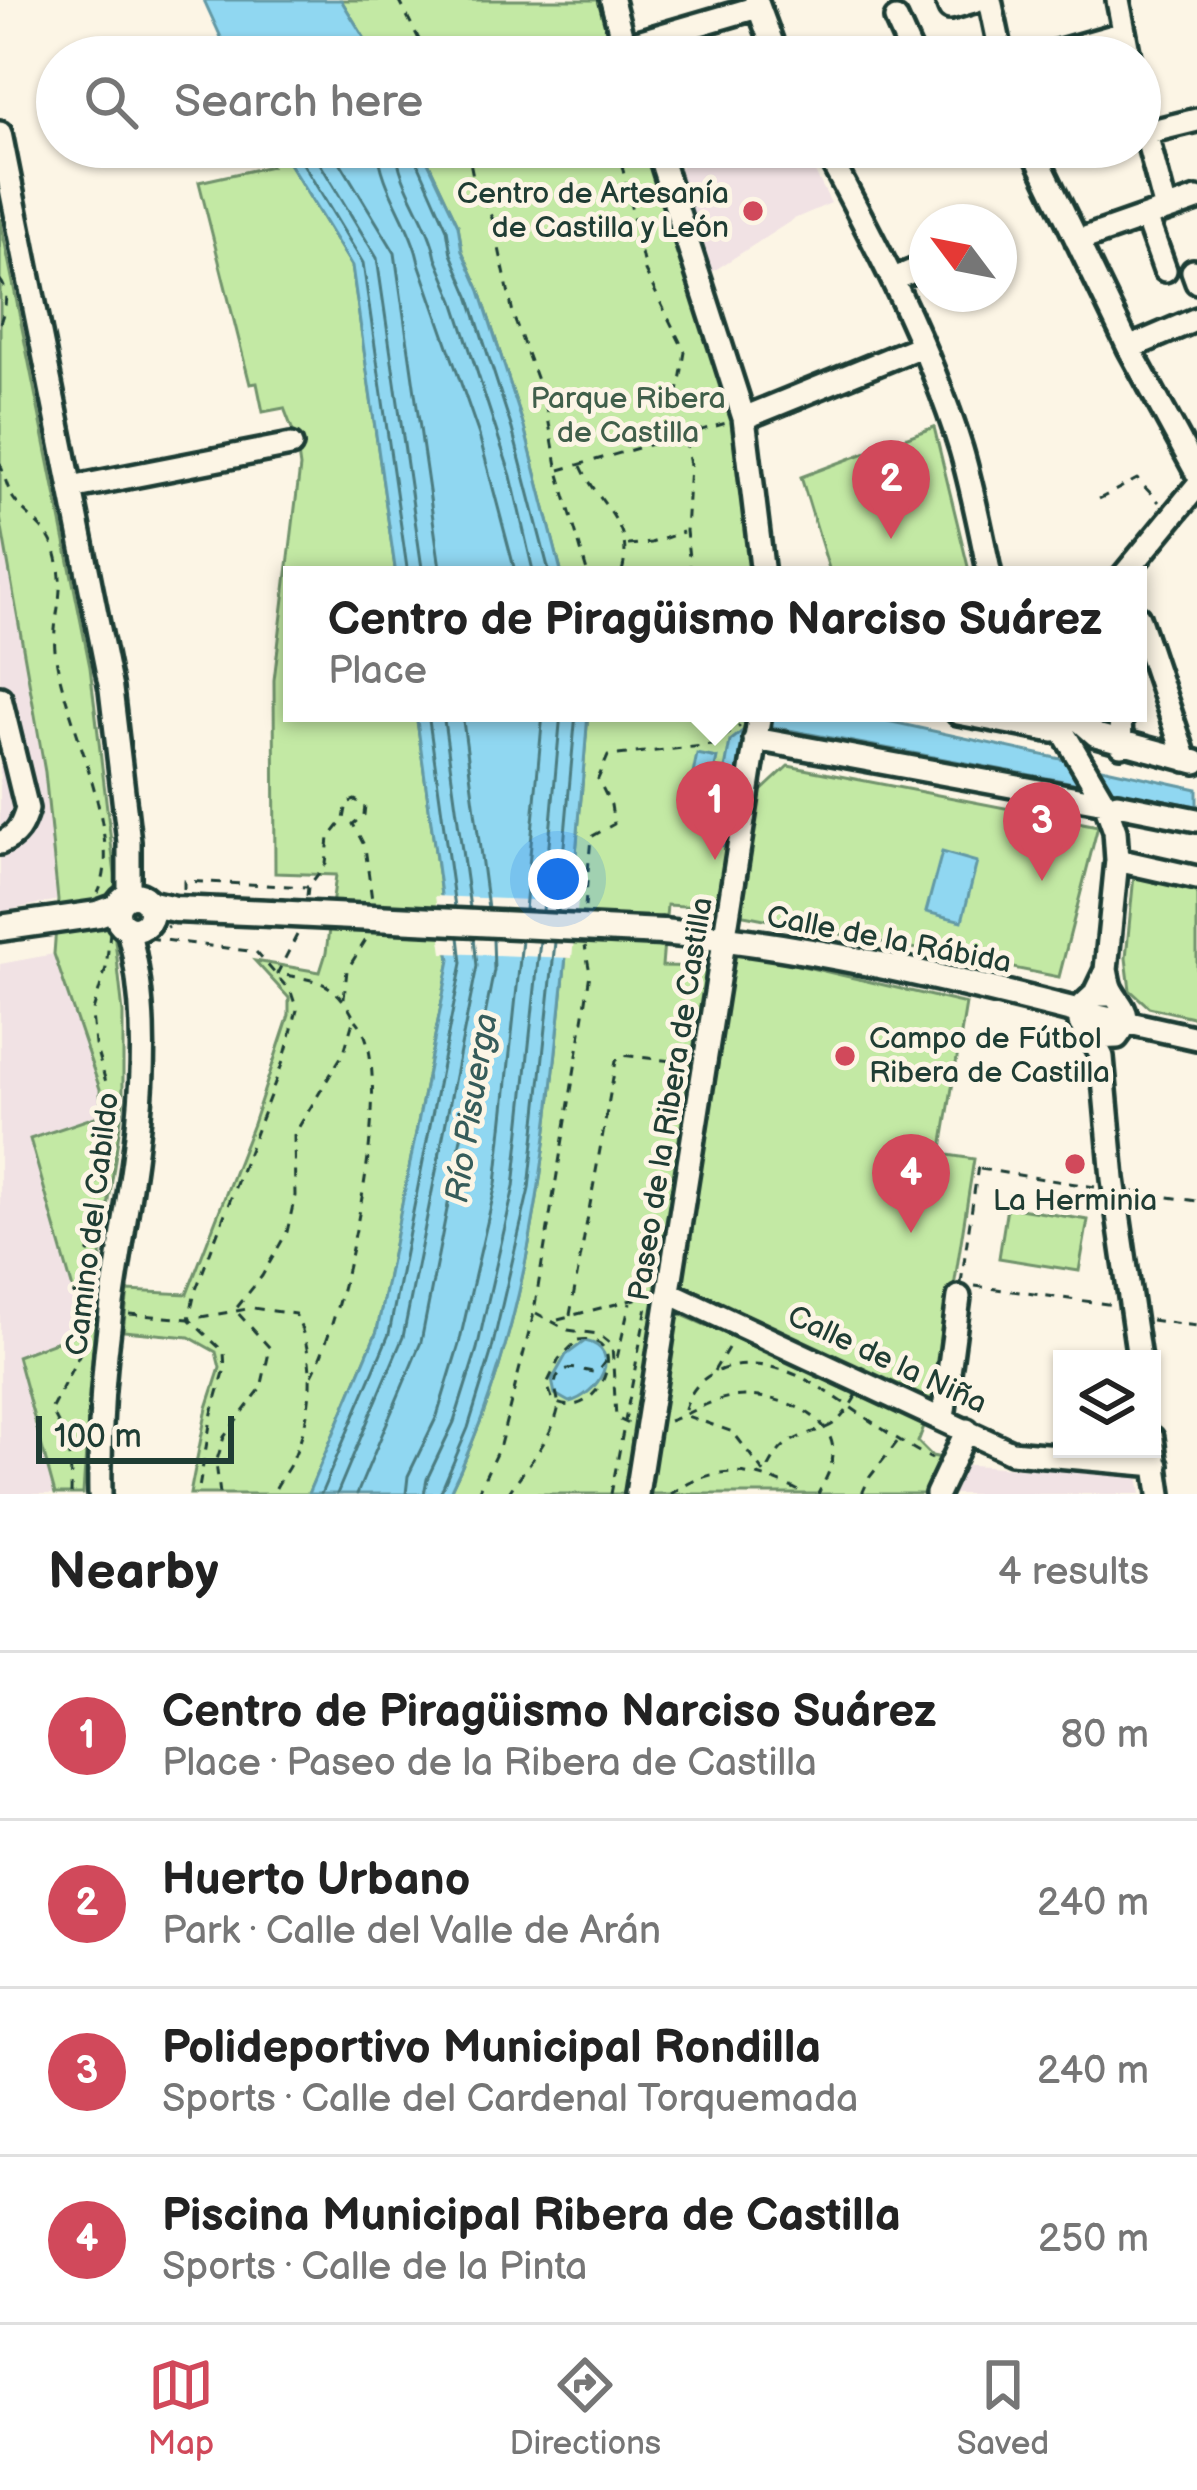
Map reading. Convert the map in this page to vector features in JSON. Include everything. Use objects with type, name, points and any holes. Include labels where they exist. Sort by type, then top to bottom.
[{"type":"main road","name":"Calle de la Rábida","points":[[0,928],[135,910],[662,932],[727,938],[981,987],[1097,1004]]},
{"type":"street","points":[[612,0],[622,36]]},
{"type":"street","points":[[947,0],[950,8],[977,0]]},
{"type":"street","points":[[990,0],[998,36]]},
{"type":"street","points":[[1118,0],[1125,36]]},
{"type":"street","points":[[669,36],[757,3],[769,36]]},
{"type":"street","points":[[896,19],[904,36]]},
{"type":"street","points":[[1113,36],[1124,33]]},
{"type":"street","points":[[1161,121],[1197,120]]},
{"type":"street","name":"Camino del Cabildo","points":[[0,133],[111,689],[135,910],[141,1000],[138,1112],[110,1313],[100,1494]]},
{"type":"street","points":[[664,168],[744,418],[762,566]]},
{"type":"street","points":[[835,168],[894,279],[961,450],[988,566]]},
{"type":"street","points":[[1042,168],[1129,348],[1197,473]]},
{"type":"street","points":[[1149,168],[1165,270]]},
{"type":"street","points":[[1077,242],[1197,199]]},
{"type":"street","points":[[894,279],[909,273]]},
{"type":"street","points":[[1129,348],[1197,319]]},
{"type":"street","points":[[744,418],[921,346]]},
{"type":"street","points":[[71,488],[291,446]]},
{"type":"street","points":[[1131,566],[1197,486]]},
{"type":"street","points":[[1147,641],[1191,761]]},
{"type":"street","points":[[0,698],[28,809],[22,826],[0,843]]},
{"type":"street","points":[[1052,722],[1111,804],[1115,831],[1117,860],[1106,970],[1097,1004],[1082,1028],[1102,1045],[1113,1179],[1138,1350]]},
{"type":"street","points":[[1081,722],[1096,735],[1121,745],[1191,761]]},
{"type":"street","points":[[1120,722],[1121,745]]},
{"type":"street","points":[[757,728],[1197,820]]},
{"type":"street","name":"Paseo de la Ribera de Castilla","points":[[637,1494],[757,728]]},
{"type":"street","points":[[1117,860],[1197,878]]},
{"type":"street","points":[[1097,1004],[1122,1002],[1127,1021],[1122,1032],[1102,1045]]},
{"type":"street","points":[[1127,1021],[1197,1038]]},
{"type":"street","points":[[943,1418],[960,1290]]},
{"type":"street","name":"Calle de la Niña","points":[[670,1294],[1011,1452],[1156,1466]]},
{"type":"street","points":[[937,1494],[968,1430]]},
{"type":"street","points":[[1155,1458],[1160,1494]]},
{"type":"path","points":[[399,0],[417,36]]},
{"type":"path","points":[[471,168],[493,220],[514,318],[545,402],[558,471],[585,566]]},
{"type":"path","points":[[623,168],[645,272],[685,352],[677,398],[690,465],[688,566]]},
{"type":"path","points":[[0,280],[5,286],[5,308],[0,323]]},
{"type":"path","points":[[558,471],[744,418]]},
{"type":"path","points":[[0,463],[13,497],[52,542],[58,565],[63,590],[55,627],[56,658],[101,829],[104,880],[92,906],[135,910],[256,952],[291,992],[297,1010],[284,1059],[214,1234],[189,1318]]},
{"type":"path","points":[[580,465],[592,491],[624,530],[628,554],[624,566]]},
{"type":"path","points":[[1099,499],[1136,479],[1172,516]]},
{"type":"path","points":[[626,545],[651,543],[686,531]]},
{"type":"path","points":[[584,917],[591,837],[614,824],[598,779],[608,756],[712,745],[742,725],[757,728]]},
{"type":"path","points":[[304,908],[308,887],[326,864],[329,838],[344,819],[347,803],[355,800],[364,805],[364,815],[352,824],[365,847],[372,878],[372,912]]},
{"type":"path","points":[[71,1494],[71,1457],[65,1433],[51,1410],[80,1353],[86,1258],[96,1235],[100,1203],[94,1145],[111,1099],[95,1045],[92,1014],[106,968],[110,929],[93,923],[135,910],[184,881],[308,887]]},
{"type":"path","points":[[277,974],[301,928]]},
{"type":"path","points":[[344,998],[347,970],[372,929]]},
{"type":"path","points":[[477,1494],[500,1444],[534,1312],[590,973],[584,935]]},
{"type":"path","points":[[277,974],[321,981],[344,998],[366,1031],[374,1066],[370,1147],[337,1312],[311,1377]]},
{"type":"path","points":[[235,1310],[262,1276],[287,1232],[295,1196],[294,1135],[344,1052],[354,1018]]},
{"type":"path","points":[[570,1315],[616,1061],[622,1055],[704,1065]]},
{"type":"path","points":[[980,1159],[960,1290],[1118,1305]]},
{"type":"path","points":[[978,1168],[1102,1188]]},
{"type":"path","points":[[1130,1191],[1197,1201]]},
{"type":"path","points":[[554,1319],[649,1295],[610,1494]]},
{"type":"path","points":[[615,1366],[631,1299]]},
{"type":"path","points":[[110,1313],[189,1318],[235,1310],[295,1314],[304,1331],[311,1377],[308,1410],[273,1494]]},
{"type":"path","points":[[220,1494],[216,1463],[224,1438],[261,1388],[270,1348],[235,1310]]},
{"type":"path","points":[[534,1312],[554,1319],[568,1330],[574,1343]]},
{"type":"path","points":[[189,1318],[224,1352],[225,1369],[198,1494]]},
{"type":"path","points":[[1148,1319],[1197,1326]]},
{"type":"path","points":[[713,1372],[741,1326]]},
{"type":"path","points":[[568,1330],[605,1338],[616,1353],[612,1386],[616,1418],[622,1423],[648,1428],[732,1397],[762,1398],[809,1414],[833,1446],[831,1467],[818,1494]]},
{"type":"path","points":[[596,1340],[609,1354],[606,1374],[591,1396],[579,1406],[553,1401],[547,1384],[559,1359],[574,1343],[596,1340]]},
{"type":"path","points":[[508,1494],[560,1406],[555,1385],[560,1374],[572,1368],[597,1372],[609,1354]]},
{"type":"path","points":[[684,1415],[686,1399],[713,1372],[723,1367],[766,1366],[793,1373],[919,1452]]},
{"type":"path","points":[[765,1474],[788,1443],[826,1431],[850,1407],[864,1382]]},
{"type":"path","points":[[684,1415],[733,1432],[765,1474]]},
{"type":"path","points":[[862,1494],[899,1440]]},
{"type":"path","points":[[671,1494],[718,1472],[765,1474],[805,1494]]},
{"type":"shaded area","name":"Centro de Artesanía de Castilla y León","points":[[679,168],[813,168],[831,203],[794,219],[712,272]]},
{"type":"shaded area","points":[[0,517],[37,711],[58,900],[0,912]]},
{"type":"shaded area","points":[[54,954],[100,1089],[101,1116],[30,1139],[77,1304],[74,1335],[17,1356],[55,1494],[0,1494],[0,964]]},
{"type":"shaded area","points":[[957,1464],[1138,1476],[1141,1494],[943,1494]]},
{"type":"green space","points":[[341,0],[608,0],[618,36],[363,36]]},
{"type":"green space","points":[[262,168],[292,168],[352,266],[395,566],[288,566],[300,467],[296,439],[284,408],[263,412],[257,383],[250,384],[199,182]]},
{"type":"green space","name":"Parque Ribera de Castilla","points":[[431,168],[659,168],[739,417],[758,566],[560,566],[524,427],[480,291],[462,251],[458,225]]},
{"type":"green space","points":[[0,218],[90,667],[115,875],[123,1104],[98,1277],[83,1494],[55,1494],[17,1356],[74,1335],[77,1304],[30,1139],[101,1115],[100,1089],[54,954],[58,900],[45,772],[0,517]]},
{"type":"green space","points":[[934,427],[968,566],[828,566],[801,477]]},
{"type":"green space","points":[[283,606],[283,722],[417,722],[450,960],[377,1331],[308,1494],[190,1494],[220,1368],[216,1352],[189,1337],[123,1331],[128,1291],[187,1294],[253,1124],[289,1015],[289,998],[255,961],[320,972],[326,953],[336,875],[275,873],[274,680]]},
{"type":"green space","points":[[587,722],[753,723],[720,908],[667,905],[662,966],[709,967],[627,1494],[449,1494],[495,1381],[525,1264],[545,1145]]},
{"type":"green space","points":[[788,766],[1098,826],[1059,977],[739,914],[758,794]]},
{"type":"green space","points":[[1134,875],[1197,890],[1197,1018],[1149,1007],[1130,990],[1126,958]]},
{"type":"green space","points":[[733,950],[966,1004],[941,1154],[974,1159],[936,1402],[681,1287]]},
{"type":"green space","points":[[1007,1207],[1088,1220],[1079,1271],[999,1258]]},
{"type":"green space","points":[[673,1311],[926,1421],[918,1442],[932,1456],[947,1459],[930,1494],[643,1494]]},
{"type":"water","points":[[204,0],[341,0],[363,36],[220,36]]},
{"type":"water","points":[[292,168],[431,168],[458,225],[462,251],[480,291],[524,427],[560,566],[395,566],[352,266]]},
{"type":"water","name":"Río Pisuerga","points":[[417,722],[587,722],[545,1145],[525,1264],[495,1381],[449,1494],[308,1494],[377,1331],[450,960]]},
{"type":"water","points":[[746,722],[892,722],[1197,789],[1197,806]]},
{"type":"water","points":[[744,730],[750,732],[730,847],[708,843],[715,818],[686,809],[697,754],[717,758],[713,778],[723,780],[730,741]]},
{"type":"water","points":[[942,852],[977,862],[962,921],[926,912]]},
{"type":"water","points":[[585,1341],[604,1353],[603,1373],[589,1391],[569,1402],[555,1394],[552,1380],[566,1355]]},
{"type":"pier","points":[[435,896],[578,902],[572,958],[443,953]]},
{"type":"place","name":"Centro de Artesanía de Castilla y León","points":[[753,211]]},
{"type":"place","name":"Huerto Urbano","points":[[891,539]]},
{"type":"place","name":"Centro de Piragüismo Narciso Suárez","points":[[715,860]]},
{"type":"place","name":"Polideportivo Municipal Rondilla","points":[[1042,881]]},
{"type":"place","name":"Campo de Fútbol Ribera de Castilla","points":[[845,1056]]},
{"type":"place","name":"La Herminia","points":[[1075,1164]]},
{"type":"place","name":"Piscina Municipal Ribera de Castilla","points":[[911,1233]]}]
